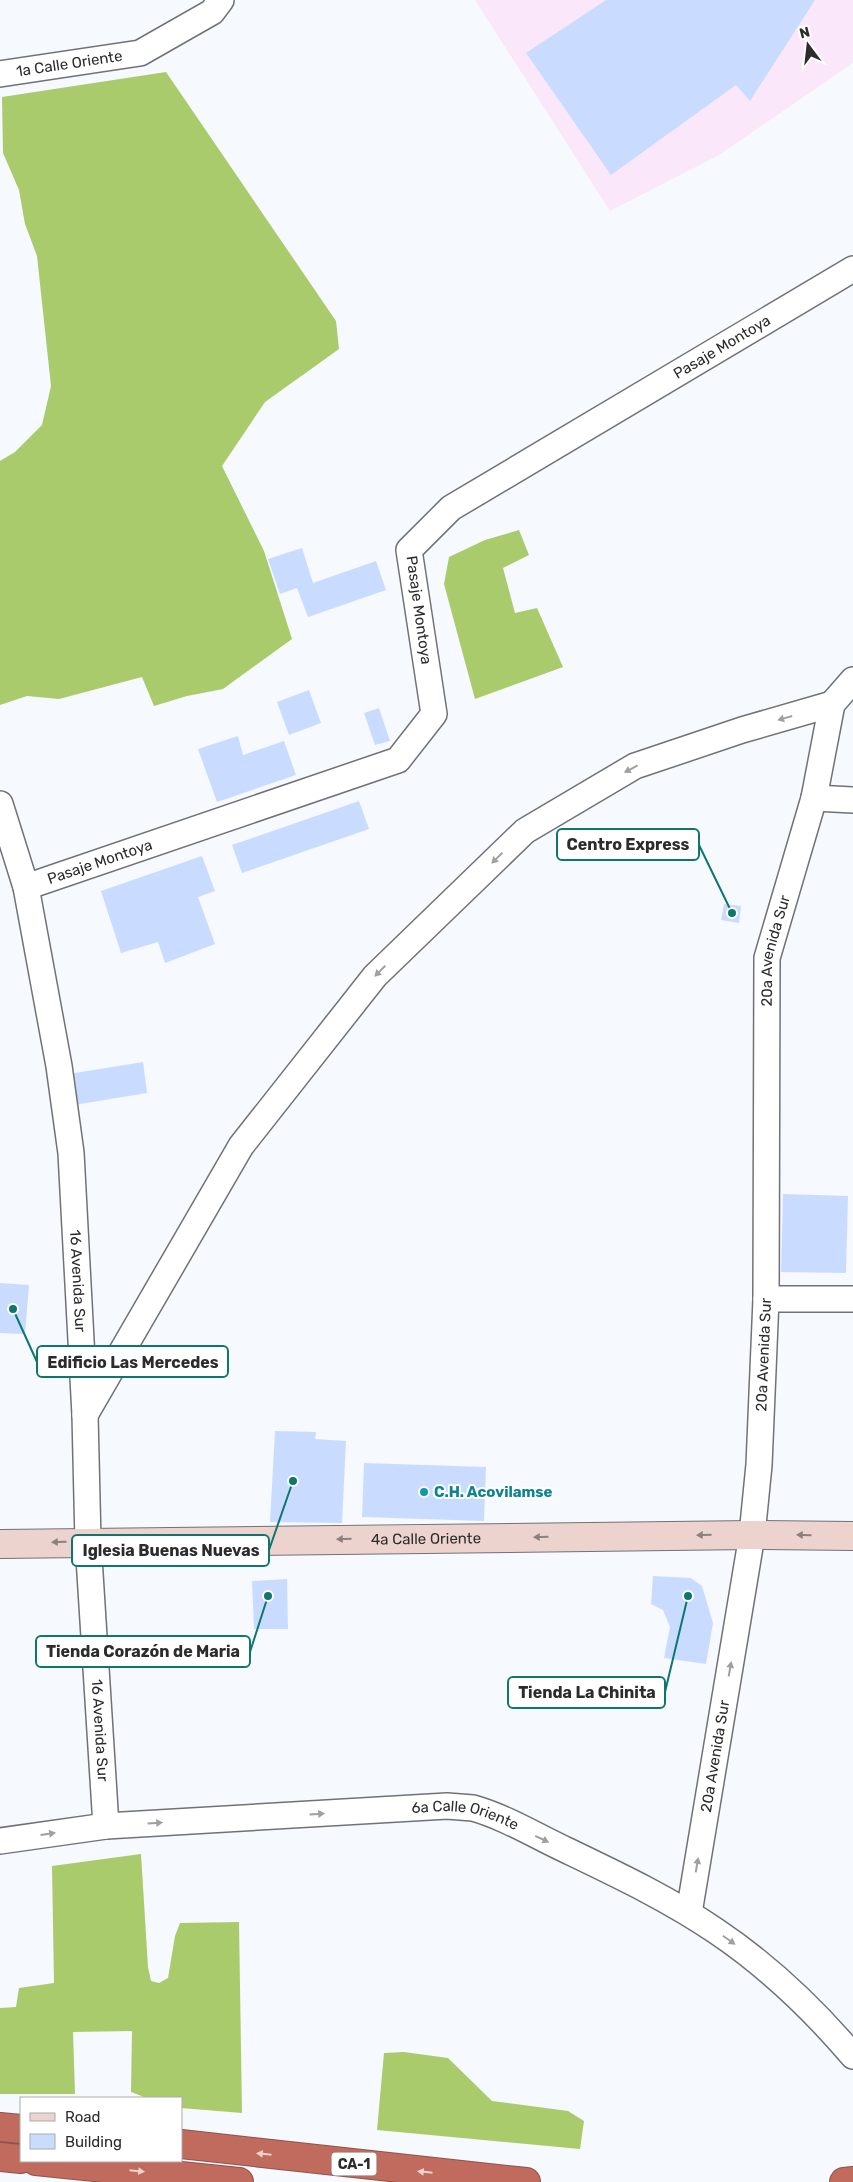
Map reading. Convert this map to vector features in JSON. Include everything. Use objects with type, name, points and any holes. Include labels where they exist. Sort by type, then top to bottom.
[{"type":"highway","points":[[0,2127],[20,2128]]},
{"type":"highway","name":"CA-1","points":[[182,2144],[526,2182]]},
{"type":"highway","points":[[0,2157],[20,2159]]},
{"type":"highway","points":[[46,2162],[239,2182]]},
{"type":"highway","points":[[844,2182],[853,2181]]},
{"type":"street","name":"1a Calle Oriente","points":[[0,74],[140,53],[212,12],[221,0]]},
{"type":"street","name":"Pasaje Montoya","points":[[26,887],[398,760],[434,714],[409,550],[451,508],[853,269]]},
{"type":"street","points":[[85,1415],[241,1146],[375,976],[525,831],[635,766],[742,730],[832,704],[853,680]]},
{"type":"street","name":"20a Avenida Sur","points":[[689,1913],[752,1535],[759,1465],[766,1298],[767,958],[814,798],[832,704]]},
{"type":"street","points":[[814,798],[853,800]]},
{"type":"street","name":"16 Avenida Sur","points":[[0,804],[26,887],[60,1066],[71,1153],[85,1415],[88,1542],[106,1826]]},
{"type":"street","points":[[766,1298],[853,1299]]},
{"type":"street","name":"4a Calle Oriente","points":[[0,1544],[752,1535],[853,1536]]},
{"type":"street","name":"6a Calle Oriente","points":[[0,1841],[106,1826],[437,1807],[467,1807],[482,1810],[631,1881],[689,1913],[736,1944],[774,1975],[824,2022],[853,2056]]},
{"type":"shaded area","points":[[475,0],[853,0],[853,63],[719,155],[610,211]]},
{"type":"green space","points":[[166,72],[336,321],[339,349],[265,402],[222,466],[264,551],[292,639],[223,689],[187,696],[154,706],[142,677],[59,699],[27,696],[0,705],[0,461],[15,452],[42,425],[51,386],[37,256],[25,224],[19,190],[3,153],[2,97]]},
{"type":"green space","points":[[519,530],[529,555],[503,568],[515,613],[537,608],[563,667],[475,699],[444,584],[449,557],[485,540]]},
{"type":"green space","points":[[141,1854],[148,1967],[151,1981],[159,1983],[168,1978],[175,1936],[180,1923],[239,1922],[242,2113],[182,2108],[182,2097],[144,2097],[131,2092],[132,2031],[73,2032],[75,2094],[0,2094],[0,2008],[16,2007],[19,1988],[54,1983],[52,1866]]},
{"type":"green space","points":[[404,2052],[448,2058],[492,2101],[568,2111],[584,2121],[580,2149],[377,2130],[384,2053]]},
{"type":"building","points":[[606,0],[815,0],[750,101],[736,85],[611,175],[526,53]]},
{"type":"building","points":[[302,548],[313,583],[376,561],[386,590],[308,617],[297,588],[280,594],[268,559]]},
{"type":"building","points":[[309,690],[321,723],[289,735],[277,702]]},
{"type":"building","points":[[379,708],[390,741],[375,745],[364,713]]},
{"type":"building","points":[[238,736],[243,755],[284,741],[296,775],[217,802],[198,749]]},
{"type":"building","points":[[359,801],[369,829],[242,873],[232,845]]},
{"type":"building","points":[[202,856],[215,891],[198,897],[215,944],[165,963],[158,942],[121,953],[101,891]]},
{"type":"building","points":[[724,904],[741,906],[739,923],[721,920]]},
{"type":"building","points":[[143,1062],[147,1093],[74,1105],[69,1074]]},
{"type":"building","points":[[783,1194],[848,1196],[846,1273],[781,1272]]},
{"type":"building","points":[[0,1283],[29,1285],[25,1334],[0,1333]]},
{"type":"building","points":[[275,1431],[316,1432],[315,1439],[346,1441],[342,1523],[270,1522]]},
{"type":"building","name":"C.H. Acovilamse","points":[[364,1463],[486,1467],[484,1521],[362,1517]]},
{"type":"building","points":[[653,1576],[691,1578],[702,1586],[713,1623],[706,1664],[664,1658],[670,1627],[663,1610],[651,1604]]},
{"type":"building","points":[[287,1579],[288,1629],[254,1629],[252,1581]]},
{"type":"place","name":"Centro Express","points":[[732,913]]},
{"type":"place","name":"Edificio Las Mercedes","points":[[13,1309]]},
{"type":"place","name":"Iglesia Buenas Nuevas","points":[[293,1481]]},
{"type":"place","name":"C.H. Acovilamse","points":[[424,1492]]},
{"type":"place","name":"Tienda Corazón de Maria","points":[[268,1596]]},
{"type":"place","name":"Tienda La Chinita","points":[[688,1596]]}]
